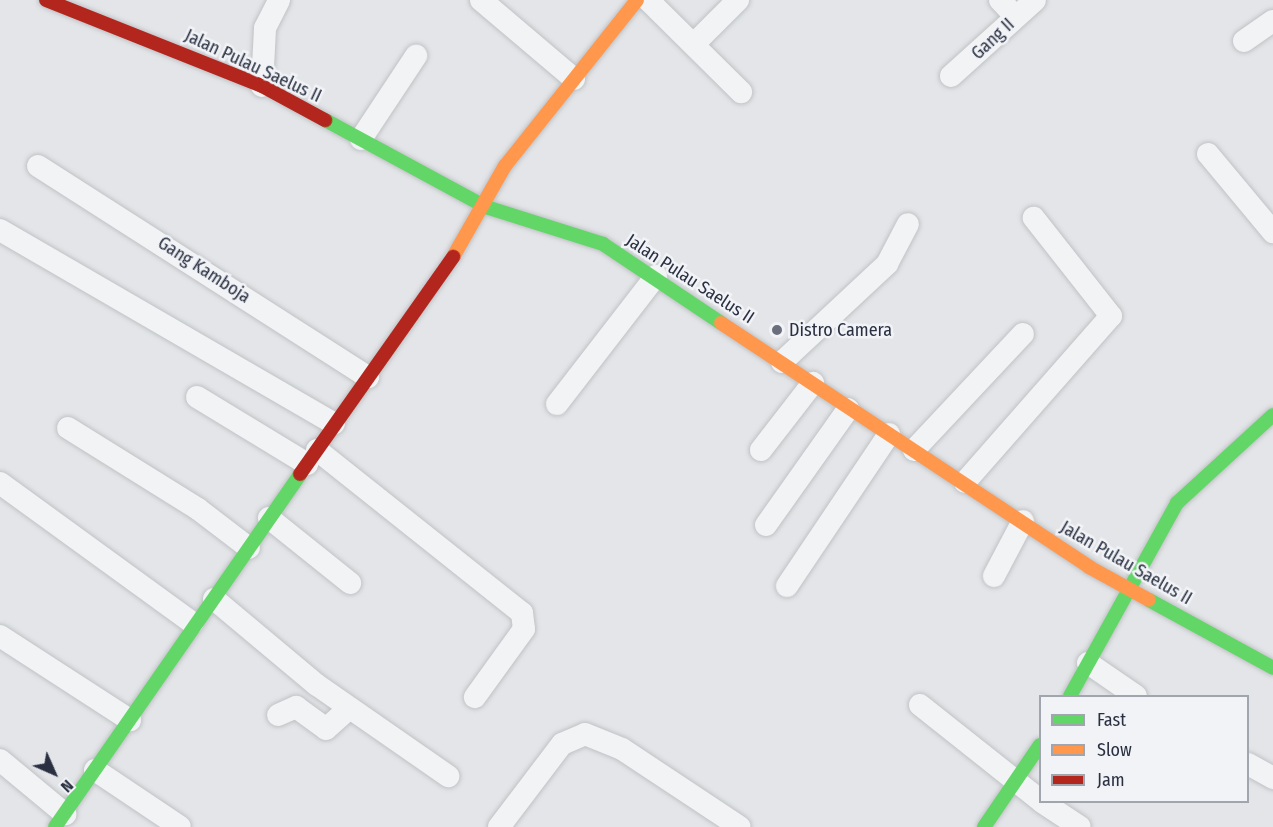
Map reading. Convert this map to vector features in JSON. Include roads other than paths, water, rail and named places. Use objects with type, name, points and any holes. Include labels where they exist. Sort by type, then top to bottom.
[{"type":"street","name":"Jalan Pulau Saelus II","points":[[46,0],[262,86],[486,207],[572,231],[656,276],[848,409],[1023,521],[1127,586],[1273,668]]},
{"type":"street","points":[[262,86],[265,28],[279,0]]},
{"type":"street","points":[[481,0],[574,80]]},
{"type":"street","points":[[0,760],[60,821],[193,623],[214,598],[486,207],[505,166],[637,0]]},
{"type":"street","points":[[648,0],[695,43],[741,92]]},
{"type":"street","points":[[695,43],[738,0]]},
{"type":"street","points":[[1000,0],[1016,17]]},
{"type":"street","name":"Gang II","points":[[951,76],[1035,0]]},
{"type":"street","points":[[1244,41],[1273,21]]},
{"type":"street","points":[[361,139],[416,56]]},
{"type":"street","points":[[1208,153],[1273,232]]},
{"type":"street","name":"Gang Kamboja","points":[[38,166],[368,376]]},
{"type":"street","points":[[965,482],[1111,316],[1034,218]]},
{"type":"street","points":[[782,362],[887,264],[908,224]]},
{"type":"street","points":[[0,231],[334,424]]},
{"type":"street","points":[[557,404],[656,276]]},
{"type":"street","points":[[914,450],[1023,334]]},
{"type":"street","points":[[761,450],[813,383]]},
{"type":"street","points":[[197,397],[312,457],[522,613],[524,629],[475,697]]},
{"type":"street","points":[[766,525],[848,409]]},
{"type":"street","points":[[1071,695],[1127,586],[1177,503],[1273,415]]},
{"type":"street","points":[[68,429],[198,509],[249,548]]},
{"type":"street","points":[[788,586],[888,434]]},
{"type":"street","points":[[0,483],[193,623]]},
{"type":"street","points":[[269,518],[350,583]]},
{"type":"street","points":[[993,576],[1023,521]]},
{"type":"street","points":[[214,598],[349,708],[447,776]]},
{"type":"street","points":[[0,636],[130,720]]},
{"type":"street","points":[[1088,663],[1135,695]]},
{"type":"street","points":[[920,705],[1015,783],[1039,800]]},
{"type":"street","points":[[278,715],[296,707],[326,729],[349,708]]},
{"type":"street","points":[[500,827],[562,744],[585,734],[622,750],[740,827]]},
{"type":"street","points":[[984,827],[1039,748]]},
{"type":"street","points":[[1249,765],[1273,778]]},
{"type":"street","points":[[95,770],[180,827]]},
{"type":"street","points":[[1044,803],[1080,827]]},
{"type":"place","name":"Distro Camera","points":[[777,330]]}]
